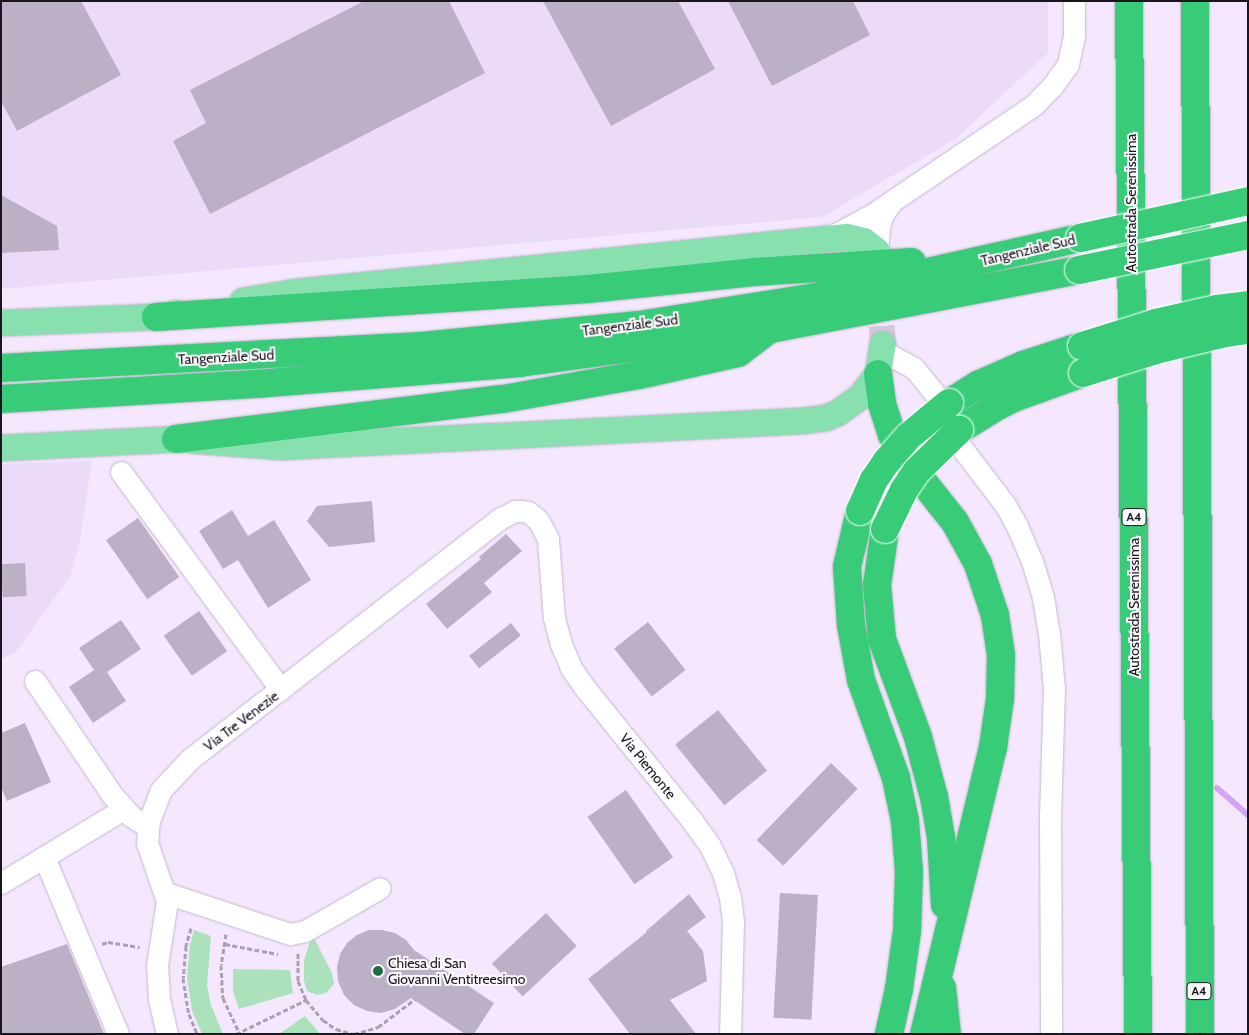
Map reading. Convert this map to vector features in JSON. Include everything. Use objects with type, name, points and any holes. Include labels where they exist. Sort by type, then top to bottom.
[{"type":"highway","name":"Autostrada Serenissima","points":[[1129,1],[1138,1033]]},
{"type":"highway","name":"A4","points":[[1195,1],[1200,1034]]},
{"type":"highway","name":"Tangenziale Sud","points":[[1,368],[421,346],[639,325],[816,297],[1248,201]]},
{"type":"highway","name":"Tangenziale Sud","points":[[1,399],[268,383],[520,363],[770,329],[1079,270],[1248,235]]},
{"type":"highway","points":[[156,317],[588,289],[754,272],[946,260],[1036,248]]},
{"type":"highway","points":[[889,1034],[899,988],[907,931],[910,872],[905,822],[896,778],[861,680],[850,625],[847,567],[860,511],[874,480],[887,461],[909,436],[949,404],[980,384],[1023,365],[1156,322],[1217,309],[1248,306]]},
{"type":"highway","points":[[176,439],[503,399],[639,375],[738,353],[770,329]]},
{"type":"highway","points":[[947,1034],[943,996],[944,878],[941,837],[934,797],[918,737],[882,638],[876,585],[885,529],[904,490],[917,471],[959,430],[992,409],[1016,397],[1156,350],[1226,333],[1248,330]]},
{"type":"highway","points":[[881,356],[882,404],[892,436],[905,459],[954,522],[978,564],[995,615],[1001,655],[1000,699],[993,747],[924,1034]]},
{"type":"highway","points":[[1199,948],[1209,1034]]},
{"type":"main road","points":[[1,323],[156,317],[296,292],[827,239],[856,238],[871,245],[877,251]]},
{"type":"main road","points":[[1,448],[176,439],[279,447],[802,421],[826,418],[848,407],[864,392],[881,356]]},
{"type":"street","points":[[827,239],[850,228],[1034,105],[1053,85],[1068,64],[1074,36],[1074,1]]},
{"type":"street","points":[[877,251],[879,226],[883,214],[894,199]]},
{"type":"street","points":[[881,356],[914,368],[937,396],[958,443],[1006,506],[1017,526],[1032,561],[1043,597],[1049,633],[1054,689],[1050,818],[1051,1034]]},
{"type":"street","points":[[120,472],[281,690]]},
{"type":"street","name":"Via Tre Venezie","points":[[167,1034],[159,1000],[158,950],[166,909],[166,893],[149,852],[148,826],[157,798],[174,775],[501,518],[515,511],[528,512]]},
{"type":"street","name":"Via Piemonte","points":[[528,512],[542,524],[548,539],[554,618],[560,644],[571,668],[690,818],[710,846],[723,872],[730,897],[732,921],[730,1034]]},
{"type":"street","points":[[35,681],[123,809],[148,826]]},
{"type":"street","points":[[1,883],[123,809]]},
{"type":"street","points":[[44,857],[118,1034]]},
{"type":"street","points":[[166,893],[290,934],[305,930],[380,888]]},
{"type":"path","points":[[191,928],[186,946],[184,978],[189,1014],[197,1034]]},
{"type":"path","points":[[227,930],[220,965],[223,998],[239,1033],[306,1000]]},
{"type":"path","points":[[305,930],[297,958],[298,981],[306,1000],[323,1020],[336,1029],[354,1034],[378,1027],[415,999]]},
{"type":"path","points":[[83,952],[108,942],[158,950]]},
{"type":"path","points":[[225,944],[282,955]]},
{"type":"path","points":[[291,956],[297,958]]},
{"type":"path","points":[[334,1034],[336,1029]]},
{"type":"shaded area","points":[[1,1],[1048,1],[1048,53],[955,139],[822,217],[1,289]]},
{"type":"shaded area","points":[[92,461],[79,545],[70,576],[15,653],[1,659],[1,464]]},
{"type":"green space","points":[[194,930],[211,936],[207,985],[211,1005],[223,1034],[202,1034],[192,1011],[187,977],[190,945]]},
{"type":"green space","points":[[312,934],[332,973],[334,984],[326,993],[317,995],[307,991],[304,981],[304,961]]},
{"type":"green space","points":[[233,969],[290,970],[293,993],[239,1009],[233,991]]},
{"type":"green space","points":[[305,1016],[320,1034],[279,1034]]},
{"type":"building","points":[[1,1],[81,1],[121,75],[17,131],[1,101]]},
{"type":"building","points":[[364,1],[449,1],[485,73],[210,214],[173,141],[206,123],[190,90]]},
{"type":"building","points":[[543,1],[678,1],[715,69],[611,126]]},
{"type":"building","points":[[728,1],[853,1],[870,35],[772,86]]},
{"type":"building","points":[[1,195],[57,226],[59,250],[1,253]]},
{"type":"building","points":[[372,501],[375,542],[329,547],[307,521],[317,506]]},
{"type":"building","points":[[232,510],[248,536],[274,520],[311,580],[268,608],[238,560],[223,569],[199,531]]},
{"type":"building","points":[[138,518],[179,577],[147,599],[106,540]]},
{"type":"building","points":[[506,534],[522,551],[484,583],[492,592],[447,629],[426,604],[481,559],[479,557]]},
{"type":"building","points":[[25,563],[27,596],[3,597],[1,564]]},
{"type":"building","points":[[199,611],[227,651],[192,676],[164,636]]},
{"type":"building","points":[[121,620],[141,649],[107,672],[126,701],[93,723],[69,687],[94,670],[79,648]]},
{"type":"building","points":[[648,622],[686,670],[652,697],[614,648]]},
{"type":"building","points":[[511,623],[521,636],[479,668],[469,656]]},
{"type":"building","points":[[718,710],[767,771],[724,805],[675,745]]},
{"type":"building","points":[[25,723],[51,782],[7,801],[1,787],[1,733]]},
{"type":"building","points":[[831,763],[858,789],[783,866],[757,840]]},
{"type":"building","points":[[626,790],[673,857],[635,884],[587,817]]},
{"type":"building","points":[[780,893],[818,895],[811,1020],[773,1018]]},
{"type":"building","points":[[689,894],[706,917],[687,931],[703,951],[707,981],[670,1000],[696,1034],[630,1034],[588,979],[647,932]]},
{"type":"building","points":[[546,913],[577,946],[523,996],[492,963]]},
{"type":"building","name":"Chiesa di San Giovanni Ventitreesimo","points":[[369,930],[395,933],[406,940],[414,950],[494,1003],[474,1034],[465,1034],[411,998],[395,1009],[381,1013],[367,1011],[354,1005],[344,995],[338,981],[337,967],[340,954],[347,943],[357,935]]},
{"type":"building","points":[[67,944],[104,1034],[1,1034],[1,967]]},
{"type":"waterway","points":[[1217,788],[1248,815]]},
{"type":"tunnel","points":[[879,287],[883,344]]},
{"type":"place","name":"Chiesa di San Giovanni Ventitreesimo","points":[[378,971]]}]
